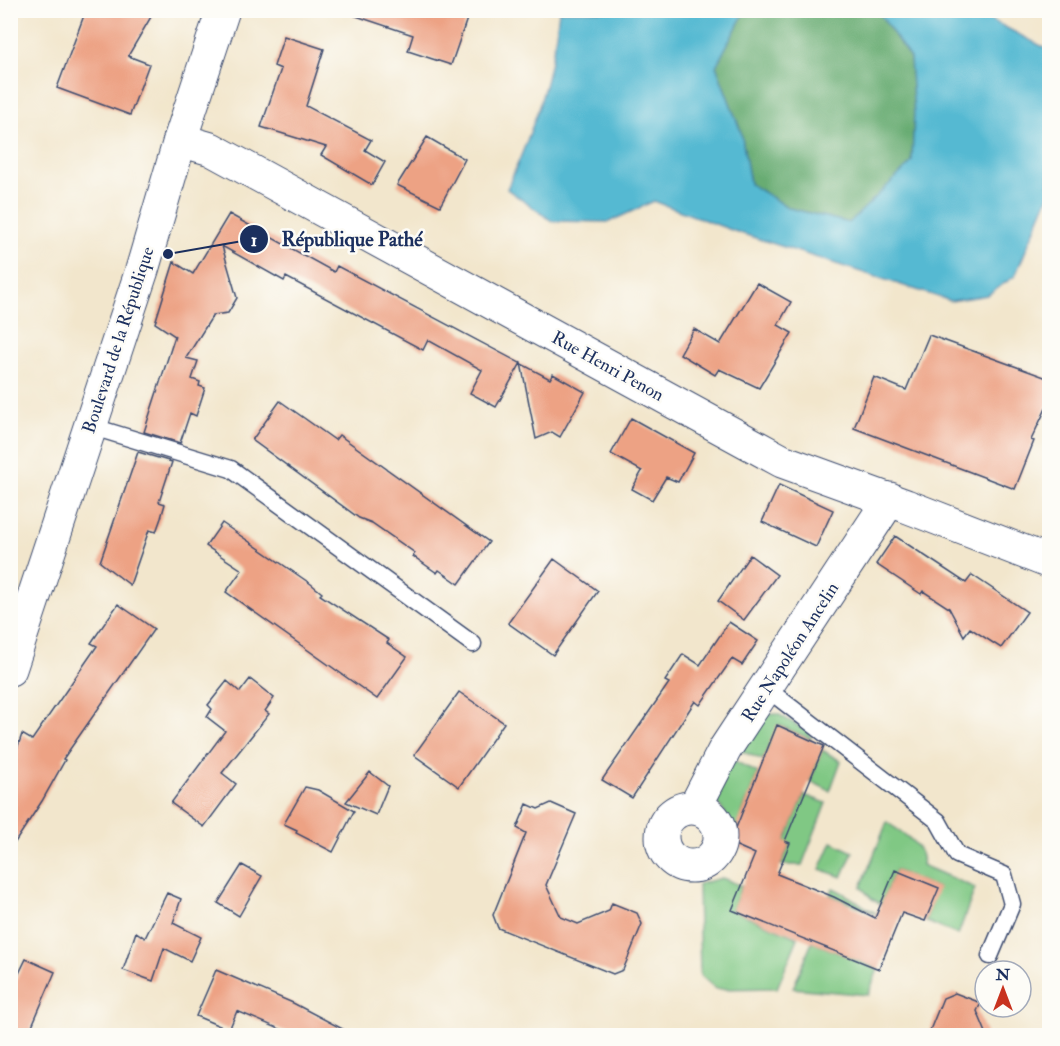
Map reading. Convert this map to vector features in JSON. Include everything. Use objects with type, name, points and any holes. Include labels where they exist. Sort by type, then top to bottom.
[{"type":"street","name":"Boulevard de la République","points":[[10,669],[142,270],[180,140],[223,10]]},
{"type":"street","name":"Rue Henri Penon","points":[[180,140],[211,149],[782,461],[1050,562]]},
{"type":"street","name":"Rue Napoléon Ancelin","points":[[695,807],[725,749],[890,500]]},
{"type":"lane","points":[[90,426],[231,469],[473,644]]},
{"type":"lane","points":[[766,688],[938,821],[957,855],[1004,875],[1012,904],[990,956]]},
{"type":"green space","points":[[745,11],[878,11],[910,58],[914,113],[912,163],[850,223],[789,208],[750,184],[741,132],[716,66]]},
{"type":"green space","points":[[764,714],[778,714],[810,733],[811,739],[778,725],[763,760],[738,750]]},
{"type":"green space","points":[[822,750],[841,761],[830,791],[810,781]]},
{"type":"green space","points":[[731,759],[758,773],[730,843],[726,814],[715,800]]},
{"type":"green space","points":[[804,795],[826,803],[802,865],[781,865],[790,844],[785,841]]},
{"type":"green space","points":[[887,822],[916,846],[920,851],[922,865],[975,888],[958,935],[925,921],[938,888],[895,870],[881,904],[872,899],[861,887]]},
{"type":"green space","points":[[832,842],[853,852],[842,877],[820,869]]},
{"type":"green space","points":[[722,878],[742,886],[732,910],[798,938],[777,988],[716,989],[700,975],[698,884]]},
{"type":"green space","points":[[833,888],[845,894],[877,914],[830,895]]},
{"type":"green space","points":[[812,942],[878,969],[868,995],[793,988]]},
{"type":"water","points":[[559,11],[745,11],[716,66],[741,132],[750,184],[789,208],[849,223],[912,162],[914,113],[910,58],[878,11],[974,11],[1049,50],[1049,195],[1015,276],[987,295],[951,301],[734,231],[654,201],[609,222],[552,221],[507,189],[526,144],[547,80]]},
{"type":"building","points":[[86,10],[155,10],[128,56],[149,64],[130,115],[57,88]]},
{"type":"building","points":[[353,10],[470,10],[451,65],[408,51],[413,35],[353,15]]},
{"type":"building","points":[[284,36],[324,49],[306,106],[371,140],[365,150],[385,162],[372,185],[321,155],[326,147],[261,127],[281,69],[274,66]]},
{"type":"building","points":[[427,137],[465,159],[440,206],[397,185]]},
{"type":"building","points":[[229,214],[334,272],[337,266],[521,363],[496,407],[470,393],[482,370],[428,340],[423,350],[286,277],[284,281],[222,246],[237,298],[228,313],[213,315],[186,358],[198,361],[192,379],[200,382],[199,386],[205,388],[196,416],[190,413],[180,443],[144,432],[175,336],[155,323],[174,262],[193,274]]},
{"type":"building","points":[[757,283],[791,302],[778,325],[792,333],[759,388],[719,369],[715,375],[680,354],[694,329],[720,344]]},
{"type":"building","points":[[929,335],[1050,379],[1050,400],[1031,440],[1034,441],[1015,489],[854,428],[874,377],[906,390]]},
{"type":"building","points":[[521,364],[550,379],[553,374],[585,392],[560,437],[552,432],[536,439]]},
{"type":"building","points":[[280,401],[335,440],[339,435],[489,542],[459,584],[439,570],[437,573],[413,556],[415,553],[372,523],[359,518],[252,440]]},
{"type":"building","points":[[631,418],[694,453],[678,482],[666,477],[652,500],[632,489],[642,471],[611,454]]},
{"type":"building","points":[[138,452],[172,462],[159,502],[165,504],[161,518],[156,532],[149,530],[130,585],[100,562]]},
{"type":"building","points":[[779,485],[833,510],[816,547],[762,522]]},
{"type":"building","points":[[222,523],[311,584],[322,593],[320,595],[389,640],[387,643],[407,657],[377,699],[226,592],[242,570],[206,546]]},
{"type":"building","points":[[895,536],[966,583],[972,575],[1027,612],[1001,648],[970,628],[964,636],[949,608],[923,591],[921,594],[876,564]]},
{"type":"building","points":[[750,555],[777,575],[744,620],[718,601]]},
{"type":"building","points":[[554,559],[598,591],[553,655],[508,623]]},
{"type":"building","points":[[118,604],[154,629],[63,759],[65,760],[42,801],[10,850],[10,770],[22,734],[32,740],[97,646],[91,643]]},
{"type":"building","points":[[729,622],[758,641],[742,665],[732,659],[700,705],[695,701],[632,798],[602,780],[669,683],[665,681],[683,654],[700,665]]},
{"type":"building","points":[[250,679],[274,698],[265,711],[269,714],[222,773],[236,784],[204,827],[171,803],[225,731],[207,717],[212,709],[208,705],[227,681],[240,692]]},
{"type":"building","points":[[459,692],[504,723],[459,787],[414,755]]},
{"type":"building","points":[[777,725],[824,746],[785,841],[790,843],[777,874],[834,897],[875,918],[895,870],[939,888],[925,921],[902,913],[879,969],[732,910],[755,854],[730,843]]},
{"type":"building","points":[[370,772],[388,786],[376,815],[346,802]]},
{"type":"building","points":[[305,787],[318,790],[354,811],[333,852],[296,833],[297,830],[284,824]]},
{"type":"building","points":[[551,803],[576,814],[546,885],[561,917],[578,924],[609,911],[612,903],[637,913],[642,924],[623,970],[613,974],[498,928],[493,915],[526,833],[517,828],[527,804],[538,809]]},
{"type":"building","points":[[242,865],[262,876],[239,916],[218,903]]},
{"type":"building","points":[[167,893],[181,899],[173,923],[201,937],[190,961],[164,948],[153,981],[123,970],[136,932],[145,938]]},
{"type":"building","points":[[26,959],[55,972],[28,1035],[10,1035],[10,992]]},
{"type":"building","points":[[216,970],[293,1003],[354,1035],[294,1035],[237,1011],[229,1030],[196,1016]]},
{"type":"building","points":[[955,993],[973,1000],[973,1019],[980,1019],[987,1035],[928,1035],[943,998]]},
{"type":"place","name":"République Pathé","points":[[168,254]]}]
